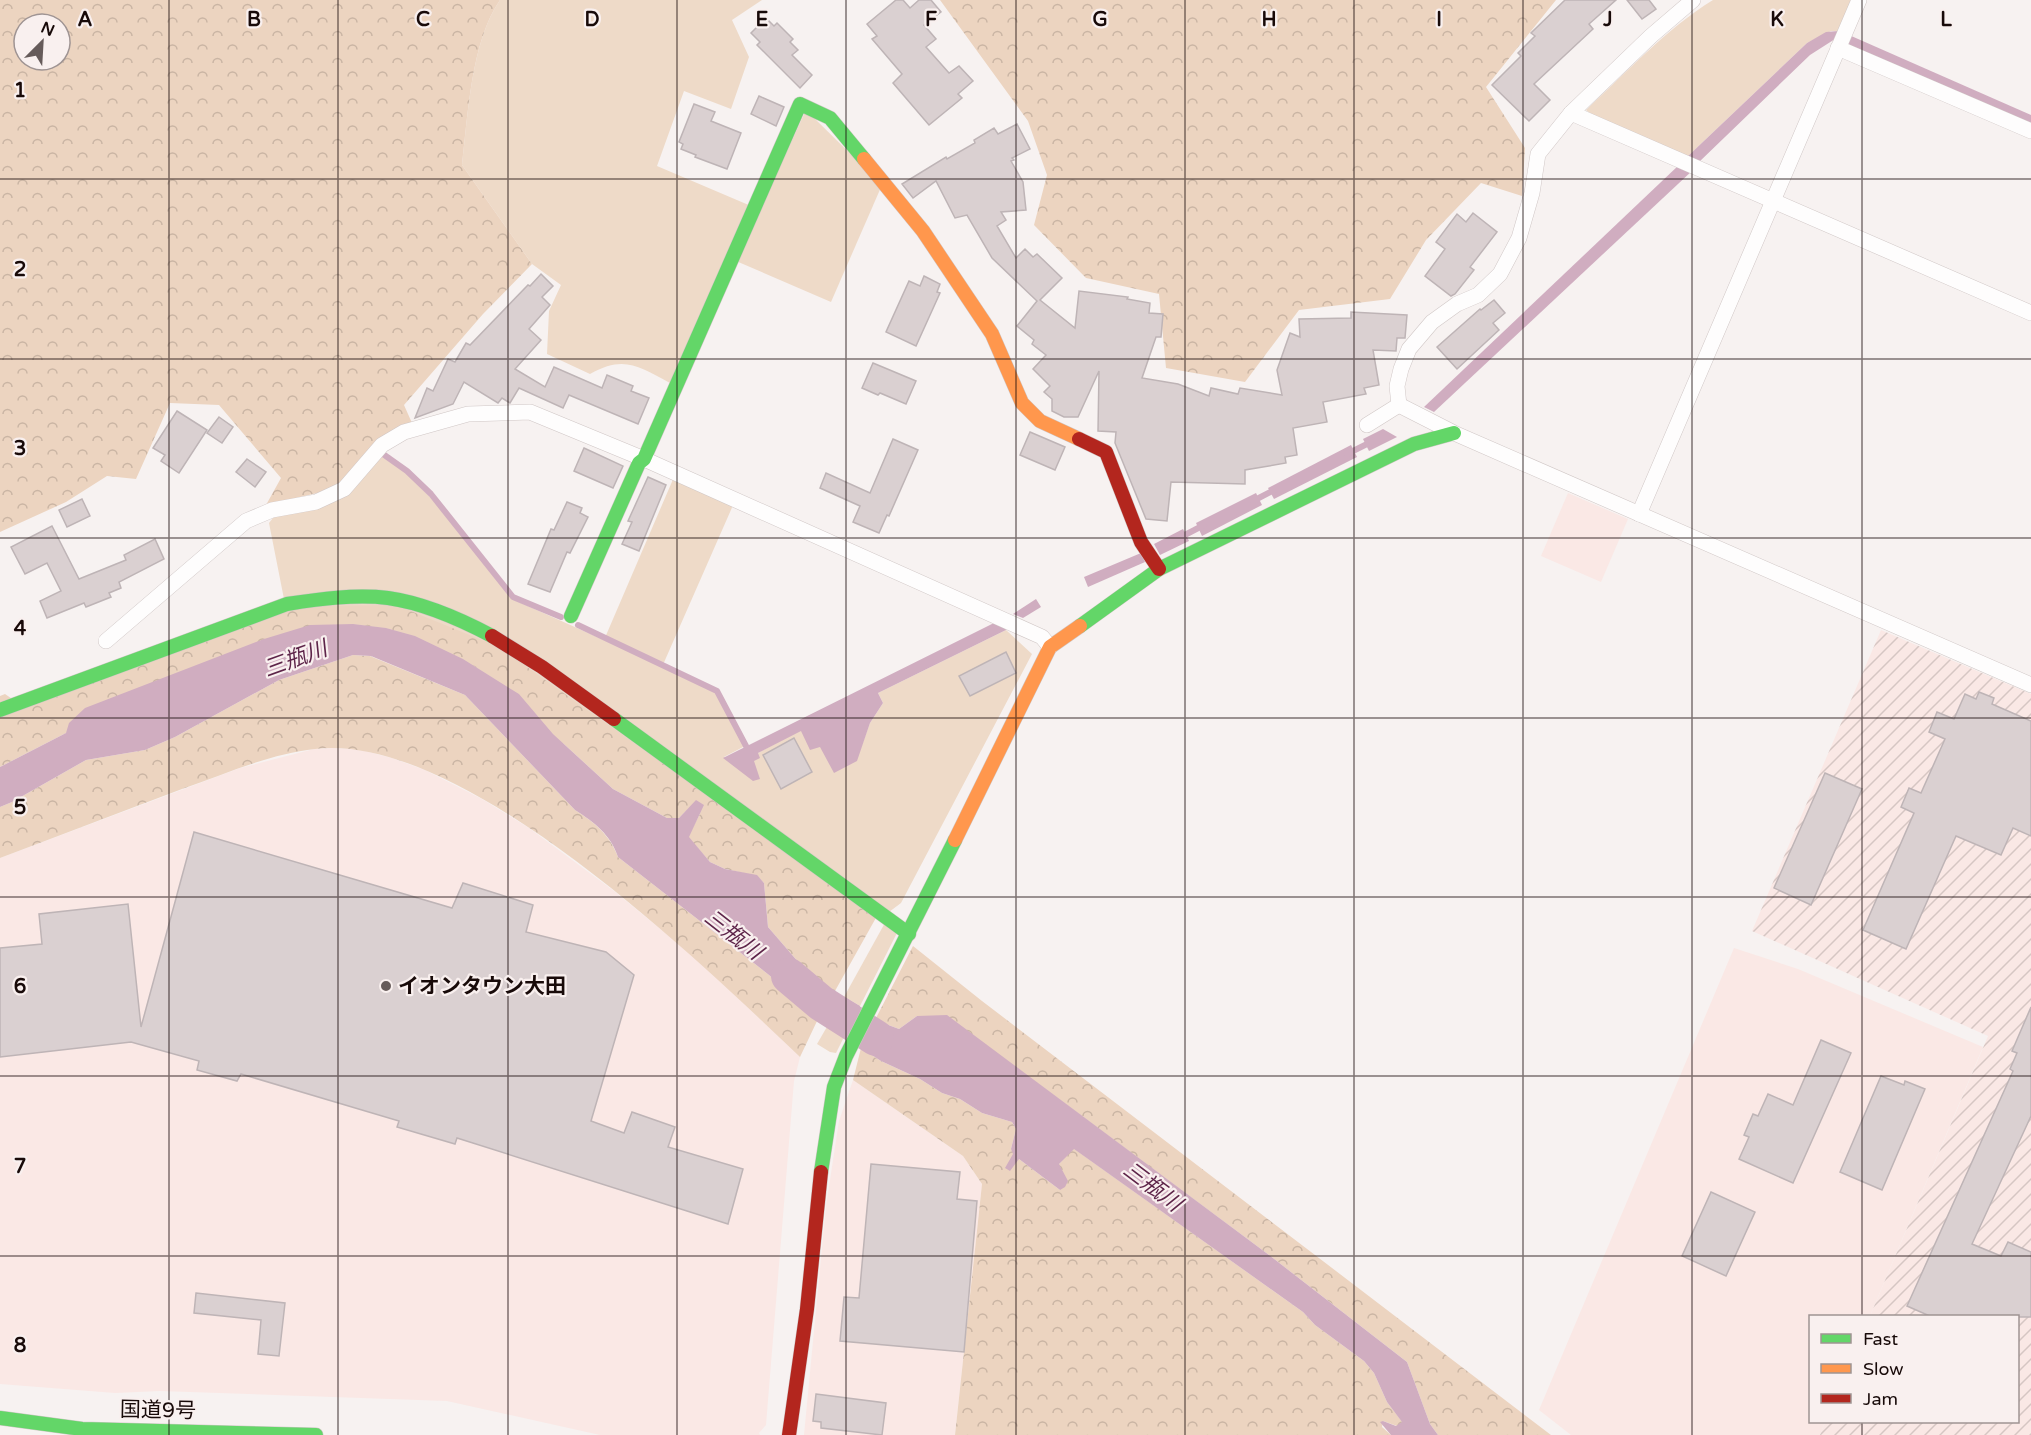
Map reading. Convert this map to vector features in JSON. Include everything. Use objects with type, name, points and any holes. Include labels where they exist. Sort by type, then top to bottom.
[{"type":"main road","points":[[571,616],[639,464],[644,459],[674,394],[800,104],[830,118],[923,231],[992,334],[1022,404],[1040,421],[1106,452],[1143,545],[1156,565]]},
{"type":"main road","points":[[789,1435],[807,1309],[821,1173],[834,1087],[846,1056],[909,934],[1050,646],[1156,565],[1414,444],[1454,433]]},
{"type":"main road","points":[[0,710],[287,604],[331,598],[391,598],[438,611],[477,626],[513,648],[562,681],[909,934]]},
{"type":"main road","name":"国道9号","points":[[0,1418],[82,1429],[316,1435]]},
{"type":"street","points":[[1399,405],[1397,386],[1409,349],[1432,322],[1457,304],[1478,295],[1500,274],[1519,238],[1532,193],[1538,154],[1571,113],[1651,36],[1693,0]]},
{"type":"street","points":[[1639,514],[1859,0]]},
{"type":"street","points":[[1838,48],[2031,131]]},
{"type":"street","points":[[1571,113],[2031,313]]},
{"type":"street","points":[[1367,424],[1399,405]]},
{"type":"street","points":[[1399,405],[1454,433],[2031,685]]},
{"type":"street","points":[[106,641],[246,521],[272,510],[316,502],[344,489],[382,445],[404,432],[468,414],[530,412],[644,459],[1042,637],[1050,646]]},
{"type":"shaded area","points":[[500,0],[762,0],[732,20],[749,57],[731,109],[684,91],[657,166],[751,206],[670,383],[631,365],[612,365],[590,374],[547,354],[549,311],[561,285],[532,264],[462,165],[477,57],[490,17]]},
{"type":"shaded area","points":[[1713,0],[1852,0],[1838,31],[1831,31],[1807,43],[1686,158],[1601,122],[1586,110],[1679,24]]},
{"type":"shaded area","points":[[806,110],[882,185],[831,302],[736,261]]},
{"type":"shaded area","points":[[379,454],[403,470],[433,500],[512,599],[604,640],[674,477],[734,503],[662,667],[716,692],[745,746],[724,757],[753,761],[758,753],[801,730],[820,746],[856,761],[870,723],[883,703],[878,693],[1006,630],[1032,654],[901,903],[889,912],[284,599],[269,523],[276,514],[316,505]]},
{"type":"shaded area","points":[[1568,493],[1628,519],[1601,582],[1541,556]]},
{"type":"shaded area","points":[[1881,630],[2031,694],[2031,1435],[1820,1435],[1825,1423],[2019,1423],[2019,1315],[1870,1315],[1988,1036],[1752,931]]},
{"type":"shaded area","points":[[314,749],[357,749],[425,770],[482,799],[529,828],[614,891],[697,959],[800,1057],[794,1081],[766,1425],[759,1433],[760,1435],[600,1435],[447,1401],[160,1391],[115,1393],[0,1384],[0,858],[240,768]]},
{"type":"shaded area","points":[[886,921],[898,931],[860,1006],[844,997]]},
{"type":"shaded area","points":[[1734,948],[1798,969],[1983,1047],[1870,1315],[1809,1315],[1809,1423],[1825,1423],[1820,1435],[1571,1435],[1539,1410]]},
{"type":"shaded area","points":[[828,1025],[844,1037],[836,1053],[817,1044]]},
{"type":"shaded area","points":[[853,1080],[963,1156],[982,1184],[955,1435],[804,1435],[826,1206],[839,1121]]},
{"type":"green space","points":[[0,0],[500,0],[490,17],[477,57],[462,165],[532,264],[483,314],[404,405],[412,423],[348,478],[330,490],[266,505],[281,478],[219,405],[170,403],[136,479],[107,476],[66,502],[0,532]]},
{"type":"green space","points":[[940,0],[1556,0],[1486,87],[1525,148],[1522,196],[1481,183],[1426,240],[1390,299],[1299,310],[1245,382],[1166,368],[1159,294],[1086,278],[1034,225],[1047,175],[1028,121]]},
{"type":"green space","points":[[396,605],[499,647],[877,916],[835,991],[806,971],[768,927],[764,883],[757,876],[725,869],[710,862],[688,837],[704,806],[696,801],[679,818],[667,818],[613,789],[553,734],[519,694],[463,659],[415,636],[386,628],[353,624],[66,733],[0,767],[0,696],[5,694],[21,705],[302,606]]},
{"type":"green space","points":[[353,655],[370,656],[465,695],[575,810],[601,830],[611,842],[618,857],[769,975],[818,1019],[800,1057],[702,965],[574,860],[506,813],[438,776],[374,753],[315,749],[281,755],[231,771],[0,858],[0,807],[86,760],[145,750],[175,737],[279,680]]},
{"type":"green space","points":[[913,946],[1551,1435],[1438,1435],[1430,1424],[1407,1362],[1269,1255],[947,1016],[917,1016],[899,1029],[875,1020]]},
{"type":"green space","points":[[861,1048],[881,1061],[920,1079],[942,1093],[960,1099],[982,1113],[1012,1122],[1016,1129],[1011,1149],[1019,1159],[1060,1190],[1059,1164],[1073,1148],[1303,1312],[1315,1325],[1364,1361],[1374,1373],[1387,1402],[1403,1423],[1397,1426],[1383,1421],[1382,1427],[1391,1435],[955,1435],[982,1184],[963,1156],[853,1080]]},
{"type":"water","points":[[1838,31],[1835,39],[1810,55],[1698,163],[1686,158],[1807,43],[1826,32]]},
{"type":"water","points":[[1849,35],[2031,115],[2031,125],[1845,44]]},
{"type":"water","points":[[1680,164],[1693,170],[1434,412],[1424,407]]},
{"type":"water","points":[[1383,429],[1397,437],[1369,451],[1363,439]]},
{"type":"water","points":[[1351,445],[1357,457],[1274,499],[1268,488]]},
{"type":"water","points":[[1256,493],[1262,505],[1202,536],[1196,523]]},
{"type":"water","points":[[1183,529],[1189,541],[1160,555],[1154,544]]},
{"type":"water","points":[[1141,553],[1145,562],[1088,587],[1084,577]]},
{"type":"water","points":[[1036,599],[1041,607],[1023,618],[1013,614]]},
{"type":"water","points":[[1002,619],[1006,630],[878,693],[883,703],[870,723],[857,761],[834,773],[820,747],[810,750],[801,731],[758,753],[760,758],[754,761],[760,779],[753,781],[723,758]]},
{"type":"water","points":[[353,624],[386,628],[415,636],[463,659],[519,694],[553,734],[613,789],[667,818],[679,818],[696,800],[704,805],[689,837],[710,862],[725,869],[757,875],[764,883],[768,927],[806,971],[835,991],[818,1019],[769,975],[618,857],[611,842],[601,830],[575,810],[465,695],[371,656],[353,655],[279,680],[175,737],[145,750],[86,760],[0,807],[0,767],[66,733],[69,723],[85,708],[264,639],[310,625]]},
{"type":"water","points":[[844,997],[860,1006],[844,1037],[828,1025]]},
{"type":"water","points":[[947,1015],[1269,1255],[1407,1362],[1430,1424],[1438,1435],[1391,1435],[1380,1422],[1396,1426],[1402,1422],[1387,1402],[1374,1373],[1364,1361],[1315,1325],[1303,1312],[1074,1149],[1059,1164],[1068,1181],[1060,1190],[1019,1159],[1010,1171],[1005,1168],[1013,1154],[1011,1149],[1016,1129],[1012,1122],[982,1113],[960,1099],[942,1093],[920,1079],[881,1061],[861,1048],[875,1020],[899,1029],[917,1016]]},
{"type":"building","points":[[896,0],[903,0],[910,8],[919,0],[931,0],[941,12],[924,25],[936,39],[926,47],[949,73],[959,66],[973,81],[958,94],[962,98],[929,125],[893,83],[902,74],[872,39],[877,36],[867,24]]},
{"type":"building","points":[[1565,0],[1616,0],[1589,24],[1593,29],[1534,84],[1550,100],[1529,121],[1492,85],[1521,56],[1518,53],[1535,36],[1531,33]]},
{"type":"building","points":[[1627,0],[1649,0],[1656,9],[1642,19]]},
{"type":"building","points":[[766,18],[774,26],[777,23],[793,39],[790,42],[798,50],[792,55],[812,75],[800,88],[757,45],[760,42],[751,33]]},
{"type":"building","points":[[759,96],[784,107],[776,126],[751,114]]},
{"type":"building","points":[[694,104],[715,112],[711,121],[741,133],[727,169],[681,149],[683,144],[679,142]]},
{"type":"building","points":[[1017,124],[1030,149],[1012,158],[1014,160],[1011,161],[1023,182],[1026,210],[1001,212],[1006,220],[997,226],[1016,258],[1025,249],[1033,257],[1037,254],[1062,278],[1040,300],[1075,328],[1079,291],[1128,297],[1127,299],[1150,303],[1149,313],[1163,314],[1161,337],[1156,337],[1142,378],[1178,384],[1209,396],[1211,388],[1238,394],[1240,388],[1282,395],[1277,370],[1290,333],[1300,337],[1299,319],[1351,318],[1351,312],[1407,315],[1405,338],[1397,338],[1396,351],[1373,350],[1379,385],[1364,388],[1366,394],[1323,402],[1327,422],[1293,428],[1297,455],[1285,457],[1286,463],[1245,470],[1245,484],[1171,482],[1167,521],[1146,519],[1115,443],[1116,432],[1098,431],[1099,371],[1078,417],[1064,417],[1052,411],[1052,399],[1044,392],[1050,386],[1033,369],[1046,355],[1032,344],[1034,340],[1017,326],[1037,301],[992,258],[967,215],[955,218],[936,181],[913,198],[902,184],[946,157],[947,159],[975,143],[974,140],[994,128],[998,134]]},
{"type":"building","points":[[1473,213],[1497,232],[1470,267],[1474,270],[1451,296],[1425,276],[1445,249],[1436,242],[1457,214],[1466,222]]},
{"type":"building","points":[[541,274],[553,286],[542,297],[550,305],[529,329],[541,340],[515,369],[545,387],[554,367],[602,388],[607,375],[633,386],[631,391],[649,398],[638,424],[569,395],[563,408],[519,388],[510,403],[502,398],[498,403],[464,382],[453,404],[415,418],[427,388],[433,391],[448,359],[455,362],[466,343],[470,345]]},
{"type":"building","points":[[924,276],[940,284],[937,292],[940,293],[916,346],[886,332],[909,281],[920,286]]},
{"type":"building","points":[[1494,300],[1505,313],[1493,323],[1499,330],[1457,369],[1437,347],[1480,309]]},
{"type":"building","points":[[873,363],[916,381],[906,404],[862,388]]},
{"type":"building","points":[[177,411],[207,430],[179,473],[161,461],[165,455],[153,448]]},
{"type":"building","points":[[219,417],[233,427],[222,443],[207,433]]},
{"type":"building","points":[[1030,432],[1065,447],[1055,470],[1020,455]]},
{"type":"building","points":[[893,439],[918,450],[889,516],[887,515],[879,533],[853,522],[860,506],[820,488],[826,473],[870,493]]},
{"type":"building","points":[[584,448],[623,466],[613,488],[574,471]]},
{"type":"building","points":[[247,459],[266,472],[255,487],[236,472]]},
{"type":"building","points":[[648,477],[666,485],[639,551],[622,544],[632,522],[628,521]]},
{"type":"building","points":[[82,499],[90,516],[67,527],[59,510]]},
{"type":"building","points":[[567,502],[582,508],[580,513],[588,517],[570,553],[567,552],[550,592],[528,584],[551,529],[554,530]]},
{"type":"building","points":[[52,526],[79,579],[126,560],[124,555],[155,539],[164,559],[119,582],[121,588],[109,593],[111,597],[86,607],[84,603],[47,618],[40,601],[61,591],[47,563],[25,574],[11,547]]},
{"type":"building","points":[[1006,652],[1016,673],[970,696],[959,676]]},
{"type":"building","points":[[1979,692],[1994,698],[1992,704],[2031,721],[2031,836],[2013,828],[2001,855],[1956,836],[1906,949],[1863,930],[1914,813],[1901,807],[1909,788],[1921,793],[1945,739],[1929,732],[1937,712],[1954,719],[1965,694],[1976,699]]},
{"type":"building","points":[[794,738],[812,772],[781,789],[763,755]]},
{"type":"building","points":[[1825,773],[1862,789],[1811,905],[1774,888]]},
{"type":"building","points":[[194,832],[452,908],[463,883],[533,905],[526,932],[606,952],[634,975],[591,1121],[624,1133],[632,1112],[675,1127],[668,1147],[743,1169],[728,1224],[457,1138],[455,1144],[397,1127],[399,1121],[241,1074],[237,1081],[197,1070],[199,1061],[131,1042],[0,1057],[0,948],[42,944],[39,914],[128,904],[141,1027]]},
{"type":"building","points":[[2031,1007],[2031,1116],[1972,1244],[2001,1256],[2008,1242],[2031,1252],[2031,1317],[1927,1315],[1907,1306],[2013,1071],[2010,1069],[2017,1053],[2012,1051]]},
{"type":"building","points":[[1821,1040],[1851,1053],[1793,1183],[1739,1159],[1749,1137],[1744,1135],[1753,1114],[1758,1116],[1768,1094],[1793,1105]]},
{"type":"building","points":[[1881,1076],[1904,1085],[1905,1081],[1925,1089],[1882,1190],[1840,1172]]},
{"type":"building","points":[[871,1164],[960,1172],[957,1199],[977,1201],[964,1352],[840,1341],[844,1297],[859,1298]]},
{"type":"building","points":[[1711,1192],[1755,1212],[1726,1276],[1682,1256]]},
{"type":"building","points":[[196,1293],[285,1303],[279,1356],[258,1354],[261,1320],[194,1313]]},
{"type":"building","points":[[816,1394],[886,1403],[882,1435],[821,1428],[821,1422],[813,1421]]},
{"type":"waterway","points":[[1347,454],[1373,441]]},
{"type":"waterway","points":[[383,454],[407,471],[431,494],[513,597],[561,617]]},
{"type":"waterway","points":[[1253,501],[1276,489]]},
{"type":"waterway","points":[[1181,537],[1204,525]]},
{"type":"waterway","points":[[578,625],[717,691],[746,746]]},
{"type":"waterway","name":"三瓶川","points":[[789,976],[821,1003],[876,1038]]},
{"type":"traffic: fast","points":[[571,616],[639,463],[644,459],[800,104],[830,118],[864,159]]},
{"type":"traffic: fast","points":[[1080,626],[1159,569],[1414,444],[1454,433]]},
{"type":"traffic: fast","points":[[0,710],[287,604],[299,602],[350,597],[401,600],[442,612],[492,636]]},
{"type":"traffic: fast","points":[[614,719],[909,934]]},
{"type":"traffic: fast","points":[[821,1172],[834,1087],[846,1056],[955,840]]},
{"type":"traffic: fast","points":[[0,1418],[82,1429],[316,1435]]},
{"type":"traffic: slow","points":[[864,159],[923,231],[992,334],[1022,403],[1040,421],[1079,439]]},
{"type":"traffic: slow","points":[[955,840],[1050,647],[1080,626]]},
{"type":"traffic: jam","points":[[1079,439],[1106,452],[1141,542],[1159,569]]},
{"type":"traffic: jam","points":[[492,636],[542,667],[614,719]]},
{"type":"traffic: jam","points":[[789,1435],[807,1309],[821,1172]]},
{"type":"place","name":"イオンタウン大田","points":[[386,986]]}]
